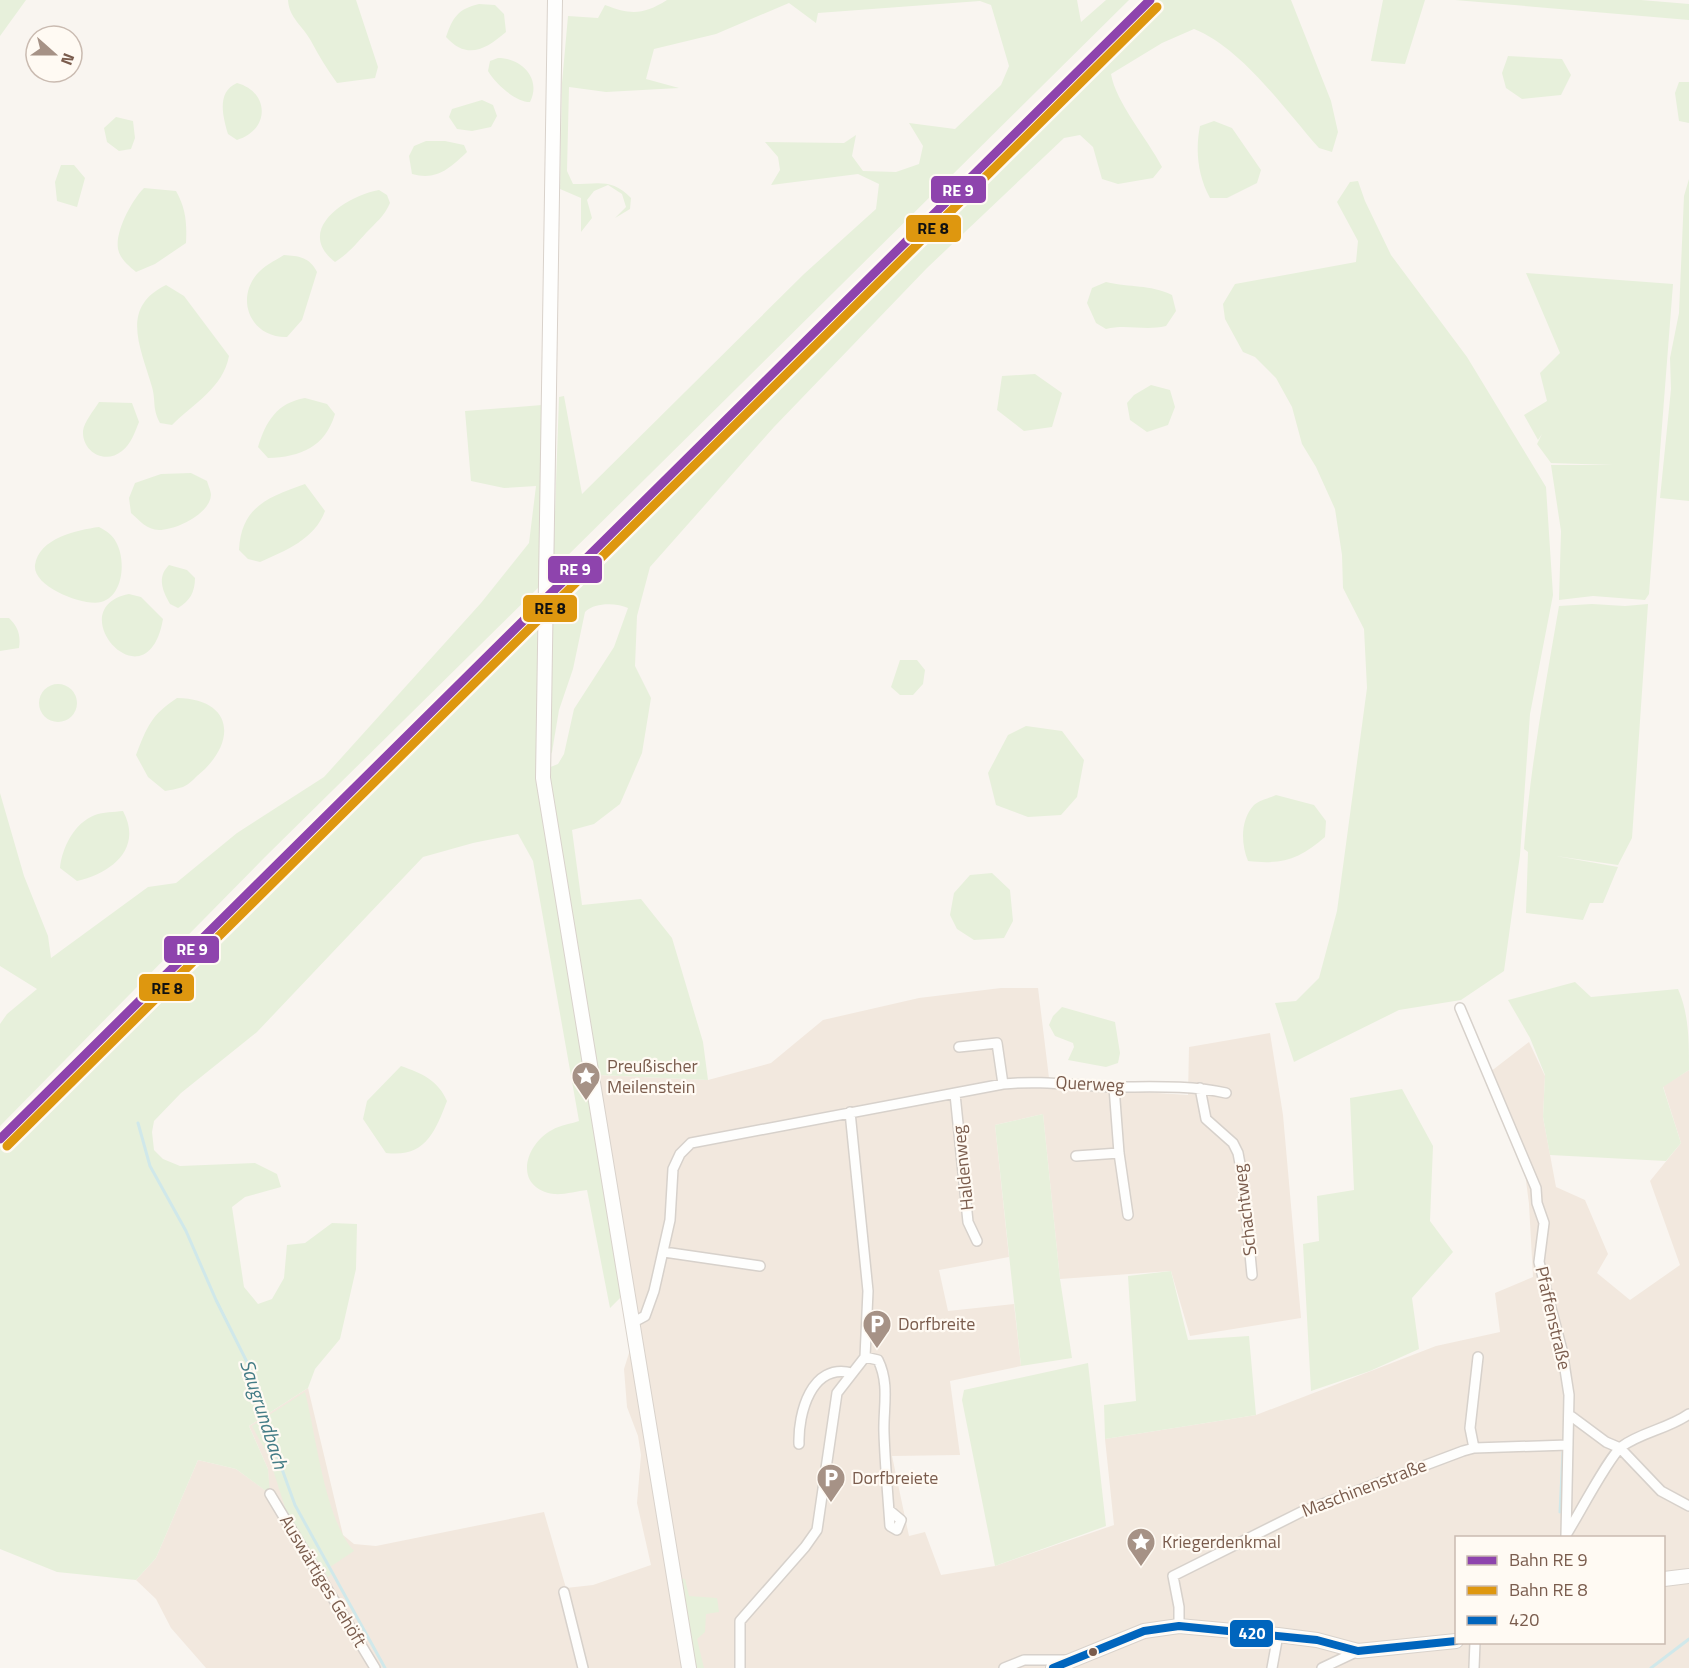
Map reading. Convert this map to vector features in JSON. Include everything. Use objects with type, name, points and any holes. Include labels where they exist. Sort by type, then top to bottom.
[{"type":"main road","points":[[555,0],[544,786],[689,1668]]},
{"type":"main road","points":[[1665,1579],[1689,1576]]},
{"type":"main road","points":[[1053,1668],[1144,1631],[1179,1626],[1317,1640],[1358,1651],[1455,1641]]},
{"type":"street","name":"Pfaffenstraße","points":[[1460,1008],[1536,1188],[1537,1203],[1544,1223],[1539,1262],[1562,1350],[1571,1416],[1566,1536]]},
{"type":"street","points":[[959,1047],[997,1043],[1003,1084]]},
{"type":"street","name":"Querweg","points":[[954,1094],[1037,1080],[1114,1086],[1200,1088],[1226,1093]]},
{"type":"street","points":[[1114,1086],[1119,1153],[1128,1215]]},
{"type":"street","name":"Schachtweg","points":[[1200,1088],[1206,1119],[1233,1143],[1238,1153],[1243,1180],[1252,1275]]},
{"type":"street","points":[[632,1323],[641,1320],[646,1313],[664,1252],[672,1206],[673,1169],[680,1154],[691,1143],[954,1094]]},
{"type":"street","name":"Haldenweg","points":[[954,1094],[968,1222],[977,1240]]},
{"type":"street","points":[[740,1668],[740,1621],[805,1547],[816,1530],[837,1393],[865,1357],[868,1292],[850,1112]]},
{"type":"street","points":[[1076,1156],[1119,1153]]},
{"type":"street","points":[[664,1252],[760,1266]]},
{"type":"street","points":[[865,1357],[878,1360],[883,1369],[889,1510]]},
{"type":"street","points":[[1474,1448],[1470,1428],[1478,1357]]},
{"type":"street","points":[[799,1444],[798,1425],[808,1393],[813,1386],[839,1371],[852,1372]]},
{"type":"street","points":[[1567,1536],[1620,1448],[1637,1438],[1677,1423],[1689,1414]]},
{"type":"street","points":[[1571,1416],[1606,1442],[1620,1448],[1661,1491],[1689,1506]]},
{"type":"street","name":"Maschinenstraße","points":[[1179,1626],[1179,1607],[1173,1576],[1301,1512],[1316,1509],[1417,1467],[1474,1448],[1568,1445]]},
{"type":"street","name":"Auswärtiges Gehöft","points":[[270,1494],[375,1668]]},
{"type":"street","points":[[564,1592],[583,1668]]},
{"type":"street","points":[[1272,1668],[1278,1635]]},
{"type":"street","points":[[1474,1668],[1475,1644]]},
{"type":"street","points":[[1323,1668],[1358,1651]]},
{"type":"street","points":[[1004,1668],[1024,1660],[1072,1660]]},
{"type":"shaded area","points":[[1001,988],[1038,988],[1050,1086],[1188,1095],[1189,1047],[1270,1033],[1283,1115],[1301,1318],[1190,1336],[1171,1271],[1060,1279],[1043,1114],[995,1125],[1009,1257],[939,1270],[948,1311],[1014,1304],[1021,1366],[950,1381],[960,1455],[892,1456],[909,1536],[925,1532],[941,1575],[995,1566],[1114,1525],[1105,1439],[1256,1415],[1436,1346],[1500,1332],[1495,1293],[1533,1277],[1529,1204],[1521,1142],[1490,1072],[1529,1042],[1545,1076],[1543,1117],[1556,1187],[1585,1200],[1608,1254],[1597,1273],[1630,1300],[1680,1265],[1650,1181],[1681,1143],[1663,1086],[1689,1070],[1689,1668],[206,1668],[171,1628],[156,1599],[136,1580],[156,1558],[198,1460],[236,1469],[269,1493],[268,1469],[249,1426],[308,1388],[343,1535],[354,1544],[376,1546],[544,1512],[566,1588],[593,1585],[651,1565],[637,1503],[641,1455],[638,1436],[627,1407],[624,1369],[634,1337],[598,1075],[708,1080],[771,1063],[823,1020],[919,998]]},
{"type":"green space","points":[[0,0],[26,0],[0,36]]},
{"type":"green space","points":[[288,0],[356,0],[378,67],[375,78],[337,83],[291,12]]},
{"type":"green space","points":[[667,0],[1077,0],[1081,22],[1106,0],[1129,0],[553,570],[559,397],[564,396],[582,494],[804,274],[876,209],[879,184],[858,174],[771,185],[780,170],[778,157],[765,142],[844,143],[856,135],[852,156],[863,171],[896,172],[919,164],[923,146],[909,123],[955,129],[1001,85],[1009,66],[991,5],[980,1],[818,13],[816,23],[789,3],[716,34],[654,49],[646,79],[679,88],[606,92],[569,87],[567,171],[573,184],[611,185],[618,187],[631,198],[630,209],[615,218],[626,207],[622,194],[608,185],[594,191],[587,200],[592,218],[581,232],[581,198],[560,189],[562,83],[568,16],[598,18],[605,5],[622,11],[644,11]]},
{"type":"green space","points":[[1159,0],[1291,0],[1331,101],[1338,132],[1332,152],[1319,148],[1246,65],[1212,38],[1194,29],[1162,43],[1111,74],[1125,109],[1162,167],[1153,178],[1118,184],[1102,179],[1093,147],[1080,135],[1064,138],[927,268],[774,427],[650,567],[637,616],[635,666],[651,698],[642,753],[620,804],[594,824],[572,830],[582,905],[641,899],[672,938],[703,1042],[708,1080],[598,1075],[548,768],[558,764],[564,754],[574,709],[614,647],[628,608],[606,604],[594,606],[585,612],[573,669],[559,710],[552,752],[548,759],[553,595]]},
{"type":"green space","points":[[1383,0],[1425,0],[1405,64],[1371,61]]},
{"type":"green space","points":[[1455,0],[1641,0],[1689,4],[1689,20]]},
{"type":"green space","points":[[479,4],[495,5],[504,14],[506,32],[483,48],[469,50],[461,48],[446,37],[454,19],[461,11]]},
{"type":"green space","points":[[1508,56],[1562,59],[1571,75],[1561,95],[1522,99],[1506,88],[1502,73]]},
{"type":"green space","points":[[498,58],[514,62],[527,71],[533,85],[530,102],[512,96],[491,76],[488,71],[490,61]]},
{"type":"green space","points":[[1679,82],[1689,82],[1689,123],[1679,121],[1675,93]]},
{"type":"green space","points":[[237,83],[256,94],[262,111],[256,128],[237,140],[228,134],[223,106],[226,92]]},
{"type":"green space","points":[[482,100],[493,105],[497,116],[491,127],[472,131],[457,129],[449,117],[452,109]]},
{"type":"green space","points":[[116,117],[133,121],[135,138],[131,149],[119,151],[107,142],[104,128]]},
{"type":"green space","points":[[1214,121],[1232,128],[1261,170],[1257,183],[1227,198],[1210,198],[1199,163],[1200,126]]},
{"type":"green space","points":[[426,141],[445,141],[464,145],[467,152],[442,172],[429,176],[412,174],[409,156],[414,146]]},
{"type":"green space","points":[[61,165],[74,165],[85,178],[77,207],[57,201],[55,182]]},
{"type":"green space","points":[[1689,179],[1689,501],[1660,498],[1671,389],[1670,358],[1679,313],[1684,196]]},
{"type":"green space","points":[[1358,181],[1391,255],[1467,357],[1546,487],[1553,595],[1530,714],[1520,855],[1504,971],[1461,1000],[1399,1010],[1294,1062],[1275,1003],[1296,1001],[1319,978],[1337,911],[1367,688],[1364,629],[1343,588],[1342,555],[1335,509],[1316,467],[1302,444],[1292,407],[1276,378],[1255,357],[1243,352],[1225,319],[1223,304],[1235,284],[1356,262],[1358,241],[1337,202],[1350,182]]},
{"type":"green space","points":[[144,188],[176,191],[185,216],[186,243],[155,264],[136,272],[121,256],[118,242],[125,216]]},
{"type":"green space","points":[[379,190],[387,195],[390,203],[385,212],[352,249],[335,262],[324,250],[320,238],[322,227],[329,216],[352,199]]},
{"type":"green space","points":[[284,255],[307,260],[317,272],[302,320],[287,337],[274,336],[264,331],[250,316],[247,306],[250,284],[257,274]]},
{"type":"green space","points":[[1526,273],[1673,284],[1649,594],[1645,600],[1593,596],[1559,600],[1561,531],[1551,465],[1613,465],[1551,463],[1537,444],[1542,434],[1538,440],[1524,415],[1547,401],[1540,373],[1560,353]]},
{"type":"green space","points":[[1106,282],[1156,289],[1172,295],[1176,311],[1166,326],[1106,329],[1096,323],[1087,303],[1092,288]]},
{"type":"green space","points":[[166,285],[184,296],[229,356],[221,377],[214,386],[172,425],[160,423],[158,418],[137,330],[142,305],[151,294]]},
{"type":"green space","points":[[1035,374],[1062,393],[1052,427],[1024,431],[997,410],[1002,376]]},
{"type":"green space","points":[[1151,385],[1170,390],[1175,407],[1168,425],[1147,432],[1130,420],[1127,403],[1134,395]]},
{"type":"green space","points":[[305,398],[327,404],[335,414],[325,435],[310,448],[301,452],[268,458],[258,447],[269,421],[287,404]]},
{"type":"green space","points":[[99,402],[132,403],[139,422],[125,448],[109,457],[90,450],[84,438],[85,424]]},
{"type":"green space","points":[[542,405],[539,587],[265,857],[0,1126],[0,1024],[7,1014],[37,989],[0,966],[0,793],[24,876],[48,936],[51,958],[148,887],[176,883],[237,833],[324,777],[481,603],[529,543],[536,486],[504,488],[471,481],[465,411]]},
{"type":"green space","points":[[191,473],[207,481],[211,495],[205,508],[191,520],[174,527],[155,530],[131,513],[129,498],[135,483],[161,474]]},
{"type":"green space","points":[[305,484],[325,511],[314,529],[298,543],[270,558],[260,562],[248,559],[239,550],[241,535],[251,513],[269,499]]},
{"type":"green space","points":[[99,527],[115,539],[121,558],[121,576],[109,598],[93,603],[72,598],[50,588],[42,581],[36,573],[35,565],[44,548],[70,533]]},
{"type":"green space","points":[[169,565],[187,570],[195,578],[191,596],[178,608],[170,604],[163,589],[163,574]]},
{"type":"green space","points":[[129,594],[141,597],[163,619],[154,645],[141,655],[126,655],[113,646],[104,632],[102,617],[109,603]]},
{"type":"green space","points":[[1592,604],[1625,606],[1648,604],[1632,838],[1618,865],[1556,856],[1618,867],[1603,903],[1590,903],[1583,920],[1526,913],[1528,852],[1524,849],[1534,758],[1559,606]]},
{"type":"green space","points":[[539,610],[536,774],[623,1295],[610,1308],[587,1190],[554,1194],[532,1184],[528,1175],[527,1165],[530,1155],[542,1137],[555,1128],[579,1121],[533,861],[518,834],[473,843],[423,857],[257,1032],[181,1093],[154,1121],[152,1132],[154,1150],[163,1159],[180,1166],[255,1163],[277,1174],[281,1187],[245,1197],[232,1207],[244,1287],[258,1304],[272,1299],[284,1278],[287,1245],[305,1243],[332,1223],[357,1224],[356,1269],[340,1339],[315,1369],[308,1388],[249,1426],[268,1469],[270,1494],[236,1469],[198,1460],[156,1558],[136,1580],[57,1572],[0,1549],[0,1145]]},
{"type":"green space","points":[[0,618],[9,618],[15,625],[20,639],[19,648],[0,651]]},
{"type":"green space","points":[[900,660],[917,660],[925,670],[923,684],[913,695],[900,695],[891,687]]},
{"type":"green space","points":[[58,684],[71,690],[77,703],[71,716],[58,722],[45,716],[39,703],[45,690]]},
{"type":"green space","points":[[177,698],[196,700],[210,706],[219,715],[224,725],[224,738],[210,764],[192,781],[183,787],[165,791],[148,777],[136,755],[151,722],[161,710]]},
{"type":"green space","points":[[1026,726],[1062,731],[1084,760],[1077,797],[1061,815],[1028,817],[996,805],[988,773],[1008,735]]},
{"type":"green space","points":[[1276,795],[1314,805],[1326,821],[1325,837],[1307,851],[1290,859],[1271,862],[1248,861],[1243,840],[1246,818],[1256,803]]},
{"type":"green space","points":[[123,811],[128,824],[129,836],[121,857],[102,872],[77,881],[60,868],[66,845],[81,824],[98,814]]},
{"type":"green space","points":[[992,873],[1010,890],[1013,921],[1004,938],[974,940],[957,929],[950,915],[954,893],[970,875]]},
{"type":"green space","points":[[1575,982],[1591,997],[1678,989],[1686,1018],[1689,1070],[1663,1087],[1681,1143],[1666,1161],[1550,1155],[1543,1117],[1545,1075],[1530,1038],[1508,1000]]},
{"type":"green space","points":[[1062,1007],[1115,1022],[1120,1053],[1118,1063],[1106,1067],[1068,1060],[1074,1047],[1073,1043],[1055,1036],[1049,1025],[1053,1016]]},
{"type":"green space","points":[[401,1066],[428,1078],[439,1088],[447,1101],[433,1132],[419,1147],[399,1153],[386,1153],[363,1119],[367,1101]]},
{"type":"green space","points":[[1402,1089],[1433,1146],[1430,1221],[1453,1252],[1412,1298],[1419,1349],[1370,1371],[1311,1391],[1303,1244],[1319,1241],[1317,1196],[1354,1190],[1350,1098]]},
{"type":"green space","points":[[1043,1114],[1060,1279],[1072,1358],[1021,1366],[995,1125]]},
{"type":"green space","points":[[1171,1271],[1188,1340],[1249,1336],[1256,1415],[1105,1439],[1104,1405],[1136,1401],[1128,1276]]},
{"type":"green space","points":[[1088,1363],[1106,1526],[995,1566],[962,1400],[964,1390]]},
{"type":"green space","points":[[305,1392],[329,1498],[344,1537],[354,1551],[330,1567],[333,1573],[328,1577],[287,1514],[269,1457],[252,1426]]},
{"type":"green space","points":[[679,1578],[685,1579],[689,1596],[717,1598],[719,1612],[706,1614],[705,1632],[697,1639],[704,1668],[694,1668]]},
{"type":"waterway","name":"Saugrundbach","points":[[138,1123],[150,1166],[186,1231],[216,1300],[255,1378],[261,1411],[295,1505],[385,1668]]},
{"type":"waterway","points":[[1560,1512],[1563,1452]]},
{"type":"waterway","points":[[1651,1668],[1689,1639]]},
{"type":"transit line","points":[[0,1139],[1150,0]]},
{"type":"transit line","points":[[7,1146],[1157,7]]},
{"type":"transit line","name":"420","points":[[1053,1668],[1144,1631],[1179,1626],[1317,1640],[1358,1651],[1455,1641]]},
{"type":"place","name":"Preußischer Meilenstein","points":[[586,1102]]},
{"type":"place","name":"Dorfbreite","points":[[877,1350]]},
{"type":"place","name":"Dorfbreiete","points":[[831,1504]]},
{"type":"place","name":"Kriegerdenkmal","points":[[1141,1568]]}]
